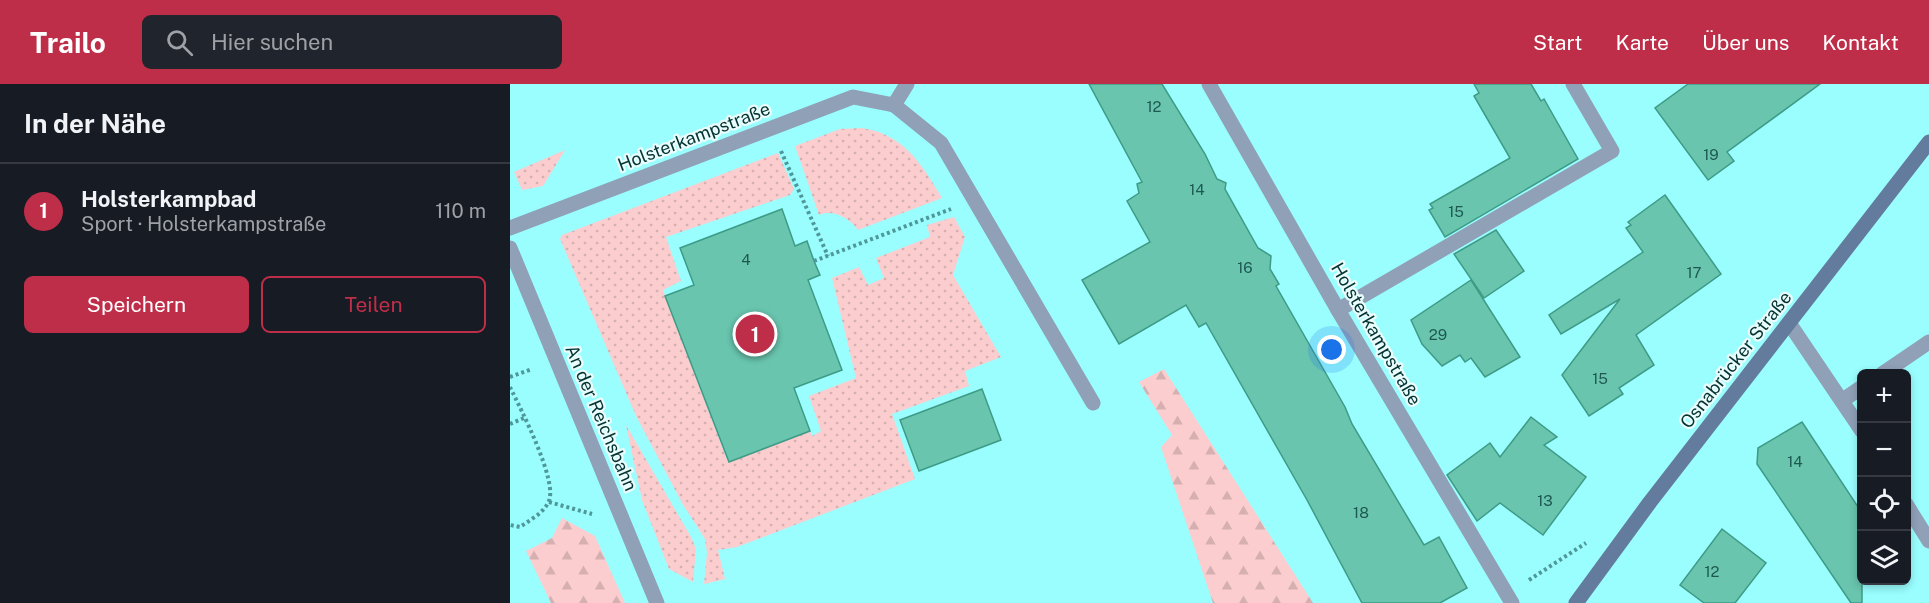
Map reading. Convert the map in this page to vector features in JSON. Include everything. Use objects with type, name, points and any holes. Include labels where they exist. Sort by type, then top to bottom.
[{"type":"main road","name":"Osnabrücker Straße","points":[[1576,603],[1650,502],[1929,142]]},
{"type":"street","points":[[894,105],[907,84]]},
{"type":"street","name":"Holsterkampstraße","points":[[1209,84],[1338,310],[1511,600]]},
{"type":"street","points":[[1338,310],[1612,151],[1573,84]]},
{"type":"street","name":"Holsterkampstraße","points":[[510,228],[853,98],[894,105],[941,142],[1093,403]]},
{"type":"street","name":"An der Reichsbahn","points":[[510,248],[657,603]]},
{"type":"street","points":[[1790,323],[1857,423]]},
{"type":"street","points":[[1889,369],[1929,342]]},
{"type":"street","points":[[1843,400],[1857,390]]},
{"type":"street","points":[[1911,512],[1929,541]]},
{"type":"path","points":[[771,129],[828,256]]},
{"type":"path","points":[[814,261],[975,201]]},
{"type":"path","points":[[510,377],[534,368]]},
{"type":"path","points":[[510,387],[541,456],[551,491],[549,502],[540,514],[520,527],[510,525]]},
{"type":"path","points":[[510,424],[524,418]]},
{"type":"path","points":[[549,502],[597,516]]},
{"type":"path","points":[[1511,600],[1518,587],[1593,538]]},
{"type":"green space","points":[[862,128],[889,137],[910,152],[942,198],[858,230],[836,214],[819,215],[795,146],[840,129]]},
{"type":"green space","points":[[565,150],[543,186],[522,190],[514,172]]},
{"type":"green space","points":[[778,153],[794,189],[790,195],[666,237],[681,281],[663,290],[728,462],[810,431],[812,436],[821,431],[809,396],[856,378],[832,278],[859,267],[868,285],[884,278],[876,258],[930,237],[927,225],[954,217],[965,237],[953,275],[1001,357],[965,371],[969,386],[892,414],[915,479],[737,547],[718,550],[725,579],[704,584],[707,553],[705,539],[682,503],[636,416],[560,239],[562,235]]},
{"type":"green space","points":[[1164,369],[1313,603],[1213,603],[1161,447],[1172,435],[1139,382]]},
{"type":"green space","points":[[626,425],[691,537],[696,549],[693,582],[669,569],[642,500]]},
{"type":"green space","points":[[562,518],[595,536],[625,603],[551,603],[526,551],[552,538]]},
{"type":"building","points":[[1089,84],[1162,84],[1205,154],[1217,179],[1226,183],[1225,189],[1258,248],[1271,256],[1270,269],[1279,284],[1276,286],[1345,407],[1352,424],[1424,545],[1439,537],[1467,588],[1440,603],[1362,603],[1307,500],[1206,323],[1199,327],[1186,305],[1119,344],[1082,280],[1150,242],[1127,201],[1139,193],[1137,184],[1142,182]]},
{"type":"building","points":[[1474,84],[1531,84],[1541,101],[1544,99],[1578,159],[1445,237],[1429,210],[1433,208],[1430,204],[1510,158],[1474,96],[1479,93]]},
{"type":"building","points":[[1688,84],[1820,84],[1727,152],[1734,161],[1708,180],[1655,108]]},
{"type":"building","points":[[1665,195],[1721,274],[1636,335],[1654,365],[1619,388],[1623,394],[1589,416],[1562,375],[1620,299],[1561,334],[1549,315],[1643,252],[1626,228],[1631,225],[1628,222]]},
{"type":"building","points":[[782,209],[795,246],[807,241],[820,275],[808,280],[842,370],[794,388],[810,431],[729,462],[665,296],[694,285],[680,248]]},
{"type":"building","points":[[1496,230],[1524,271],[1484,298],[1454,254]]},
{"type":"building","points":[[1471,280],[1520,357],[1485,377],[1471,358],[1465,362],[1460,355],[1442,366],[1422,344],[1411,320]]},
{"type":"building","points":[[982,389],[1001,440],[919,471],[900,420]]},
{"type":"building","points":[[1531,417],[1557,437],[1544,445],[1586,477],[1543,535],[1500,503],[1477,521],[1447,475],[1490,443],[1500,457]]},
{"type":"building","points":[[1802,422],[1857,505],[1857,585],[1862,585],[1862,603],[1851,603],[1757,464],[1758,448]]},
{"type":"building","points":[[1722,529],[1766,563],[1735,603],[1704,603],[1680,585]]},
{"type":"place","name":"Holsterkampbad","points":[[755,334]]}]
